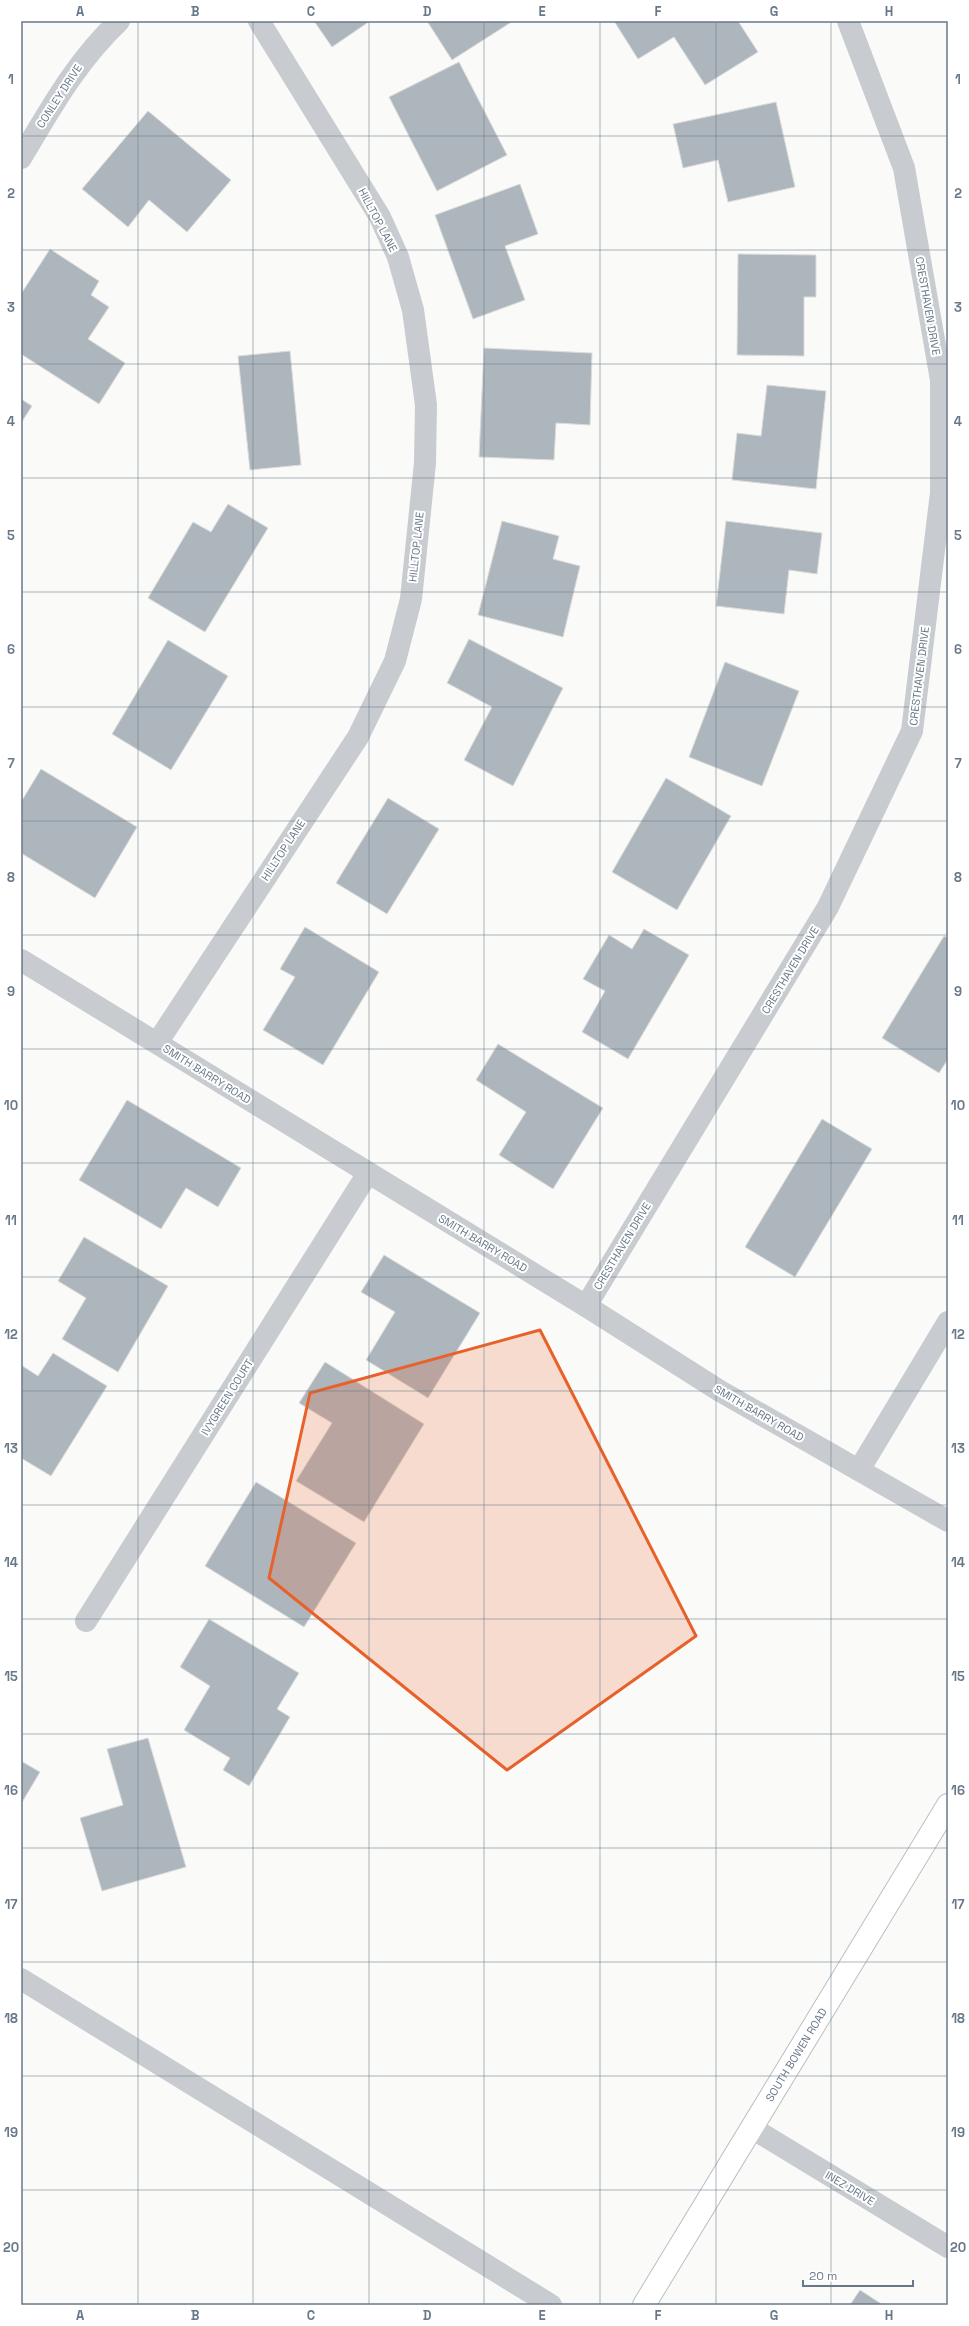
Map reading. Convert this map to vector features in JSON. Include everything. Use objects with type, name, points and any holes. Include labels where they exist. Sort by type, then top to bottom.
[{"type":"main road","name":"SOUTH BOWEN ROAD","points":[[644,2305],[948,1804]]},
{"type":"street","name":"CONLEY DRIVE","points":[[21,158],[63,86],[94,45],[118,21]]},
{"type":"street","name":"HILLTOP LANE","points":[[156,1044],[358,736],[395,661],[411,599],[424,470],[426,405],[413,310],[398,257],[380,217],[260,21]]},
{"type":"street","name":"CRESTHAVEN DRIVE","points":[[586,1306],[828,907],[912,731],[941,493],[944,379],[904,168],[848,21]]},
{"type":"street","name":"SMITH BARRY ROAD","points":[[21,960],[586,1306],[720,1391],[948,1521]]},
{"type":"street","name":"IVYGREEN COURT","points":[[86,1621],[368,1173]]},
{"type":"street","points":[[859,1470],[948,1322]]},
{"type":"street","points":[[21,1979],[551,2305]]},
{"type":"street","name":"INEZ DRIVE","points":[[752,2128],[948,2247]]},
{"type":"highlighted area","points":[[540,1330],[696,1636],[507,1770],[269,1578],[310,1393]]},
{"type":"building","points":[[314,21],[370,21],[332,47]]},
{"type":"building","points":[[427,21],[513,21],[452,60]]},
{"type":"building","points":[[614,21],[738,21],[758,52],[705,85],[674,37],[638,59]]},
{"type":"building","points":[[459,62],[507,155],[437,191],[389,97]]},
{"type":"building","points":[[776,102],[795,187],[728,202],[718,160],[683,168],[673,124]]},
{"type":"building","points":[[148,111],[231,180],[187,232],[149,200],[128,227],[82,189]]},
{"type":"building","points":[[520,184],[538,234],[505,246],[525,300],[473,319],[435,215]]},
{"type":"building","points":[[50,249],[99,281],[91,295],[109,307],[88,339],[125,363],[99,404],[21,354],[21,294]]},
{"type":"building","points":[[738,254],[816,255],[816,297],[804,297],[804,356],[737,355]]},
{"type":"building","points":[[484,348],[592,353],[590,425],[556,423],[554,460],[479,457]]},
{"type":"building","points":[[290,351],[301,465],[250,470],[238,356]]},
{"type":"building","points":[[767,385],[826,391],[816,489],[732,480],[737,433],[761,436]]},
{"type":"building","points":[[21,399],[32,406],[21,423]]},
{"type":"building","points":[[228,504],[268,528],[205,632],[148,598],[193,522],[211,532]]},
{"type":"building","points":[[502,521],[559,536],[553,559],[580,566],[563,637],[478,615]]},
{"type":"building","points":[[726,521],[822,533],[817,574],[789,570],[784,614],[716,606]]},
{"type":"building","points":[[469,639],[563,688],[513,786],[464,760],[492,707],[447,683]]},
{"type":"building","points":[[168,640],[228,676],[171,770],[112,734]]},
{"type":"building","points":[[725,662],[799,691],[762,786],[689,757]]},
{"type":"building","points":[[41,769],[137,827],[95,898],[21,853],[21,802]]},
{"type":"building","points":[[666,778],[731,816],[677,910],[612,872]]},
{"type":"building","points":[[388,798],[439,829],[387,914],[336,883]]},
{"type":"building","points":[[305,927],[379,972],[323,1065],[263,1030],[295,977],[280,969]]},
{"type":"building","points":[[644,929],[689,955],[628,1059],[582,1032],[605,991],[583,979],[609,935],[632,949]]},
{"type":"building","points":[[944,936],[948,938],[948,1059],[939,1073],[882,1038]]},
{"type":"building","points":[[498,1044],[603,1108],[553,1189],[499,1155],[526,1112],[476,1080]]},
{"type":"building","points":[[127,1100],[241,1168],[218,1207],[186,1188],[161,1229],[79,1180]]},
{"type":"building","points":[[822,1119],[872,1149],[795,1277],[745,1247]]},
{"type":"building","points":[[84,1237],[168,1286],[118,1372],[62,1339],[86,1298],[58,1281]]},
{"type":"building","points":[[384,1255],[480,1313],[428,1398],[366,1360],[395,1312],[361,1292]]},
{"type":"building","points":[[53,1353],[107,1386],[51,1476],[21,1458],[21,1365],[38,1376]]},
{"type":"building","points":[[325,1362],[424,1424],[364,1522],[296,1481],[332,1423],[299,1403]]},
{"type":"building","points":[[256,1482],[356,1543],[304,1627],[205,1566]]},
{"type":"building","points":[[209,1619],[299,1673],[277,1709],[290,1717],[249,1786],[223,1770],[230,1758],[184,1730],[210,1686],[180,1667]]},
{"type":"building","points":[[148,1738],[186,1867],[102,1891],[80,1818],[123,1805],[107,1749]]},
{"type":"building","points":[[21,1761],[40,1772],[21,1804]]},
{"type":"building","points":[[860,2290],[883,2305],[850,2305]]}]
